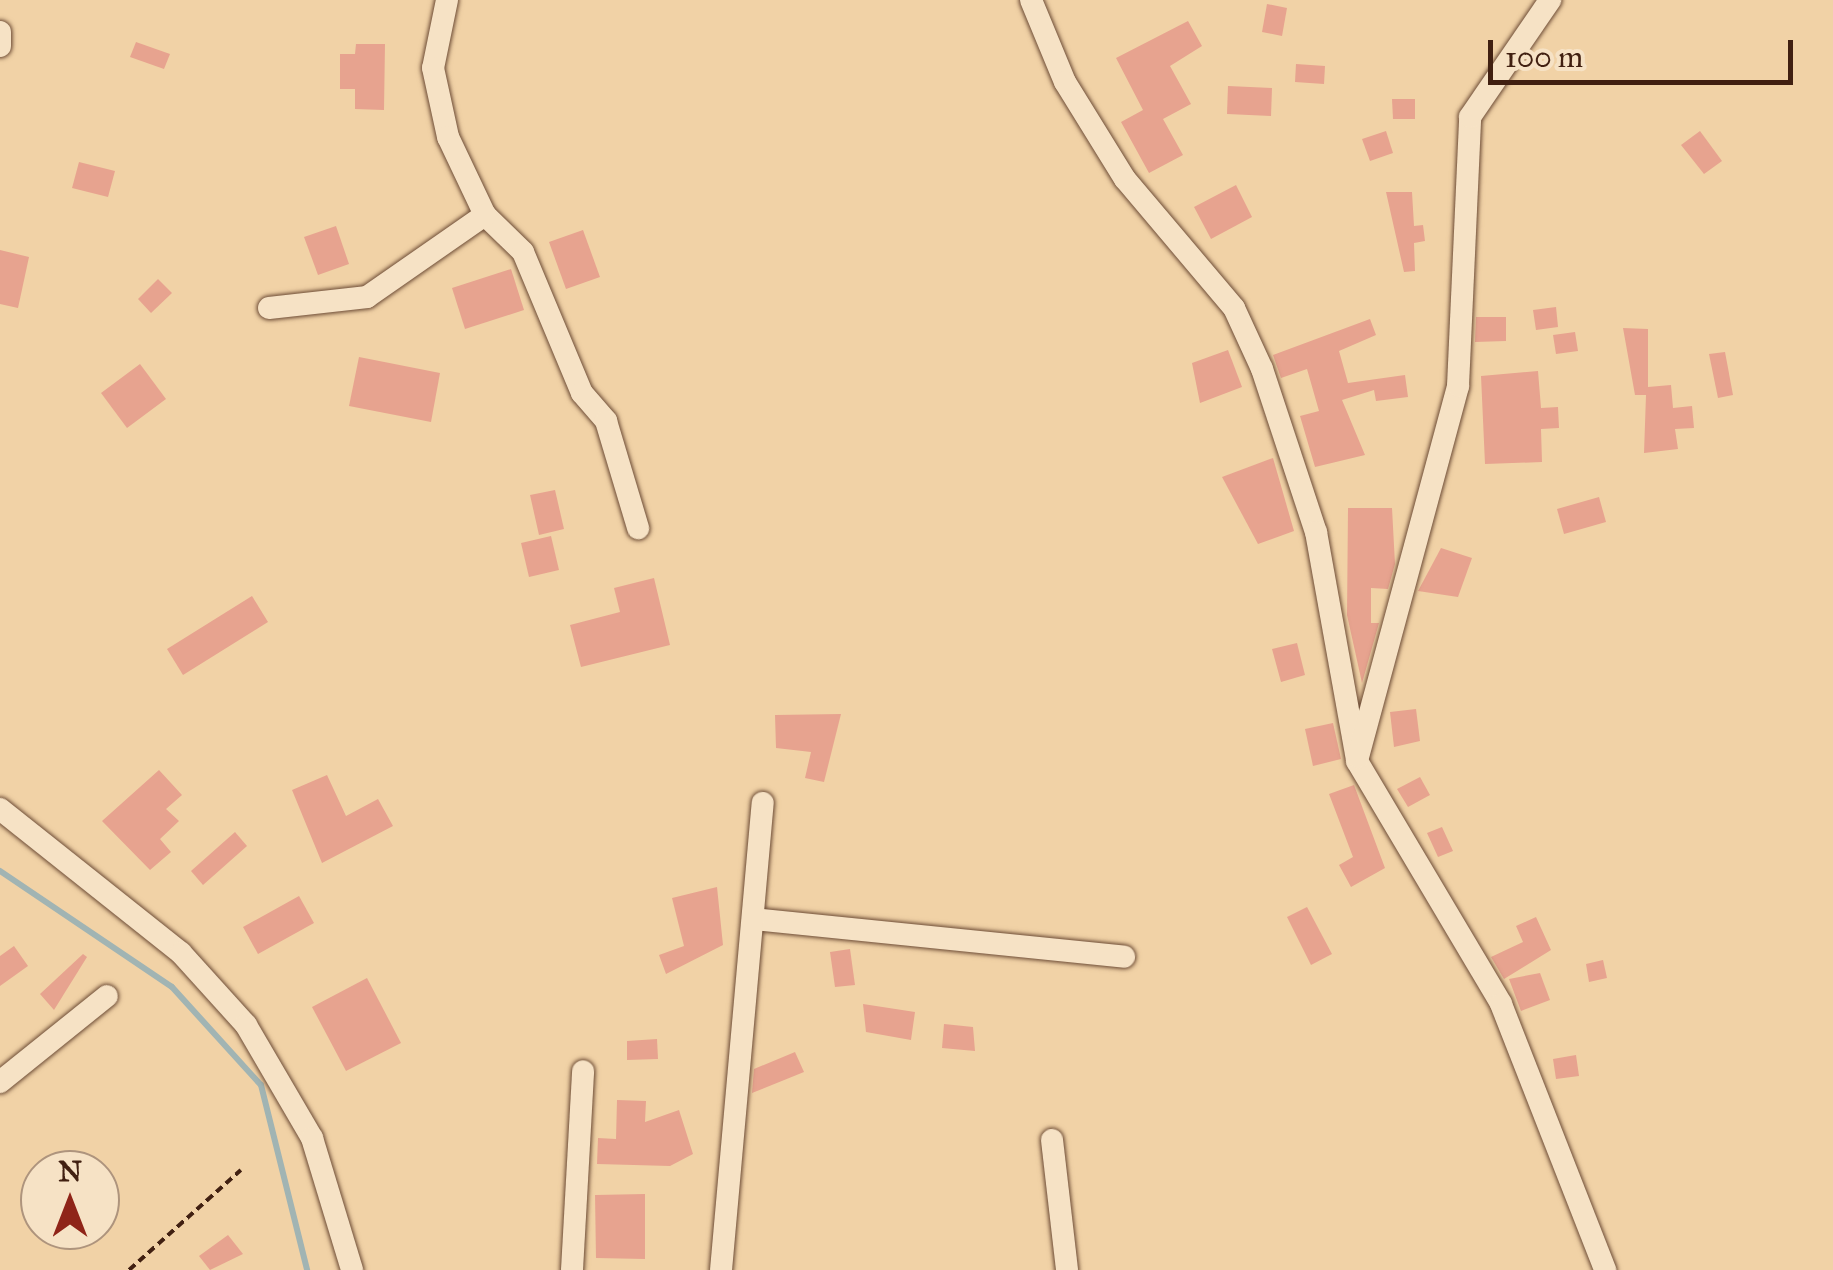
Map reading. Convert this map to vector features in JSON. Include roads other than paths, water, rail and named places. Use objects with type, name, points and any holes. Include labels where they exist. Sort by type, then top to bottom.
[{"type":"street","points":[[448,0],[434,68],[448,136],[484,215],[523,252],[582,393],[606,421],[638,528]]},
{"type":"street","points":[[1031,0],[1074,98],[1125,179],[1234,308],[1262,370],[1316,532],[1357,761],[1501,1004],[1605,1270]]},
{"type":"street","points":[[1357,761],[1458,386],[1470,117],[1550,0]]},
{"type":"street","points":[[0,32],[0,46]]},
{"type":"street","points":[[268,308],[368,297],[484,215]]},
{"type":"street","points":[[721,1270],[764,803]]},
{"type":"street","points":[[0,809],[181,953],[246,1025],[312,1138],[352,1270]]},
{"type":"street","points":[[753,919],[1124,957]]},
{"type":"street","points":[[0,1082],[107,996]]},
{"type":"street","points":[[572,1270],[583,1071]]},
{"type":"street","points":[[1052,1140],[1067,1270]]},
{"type":"waterway","points":[[0,871],[172,987],[261,1085],[307,1270]]}]
